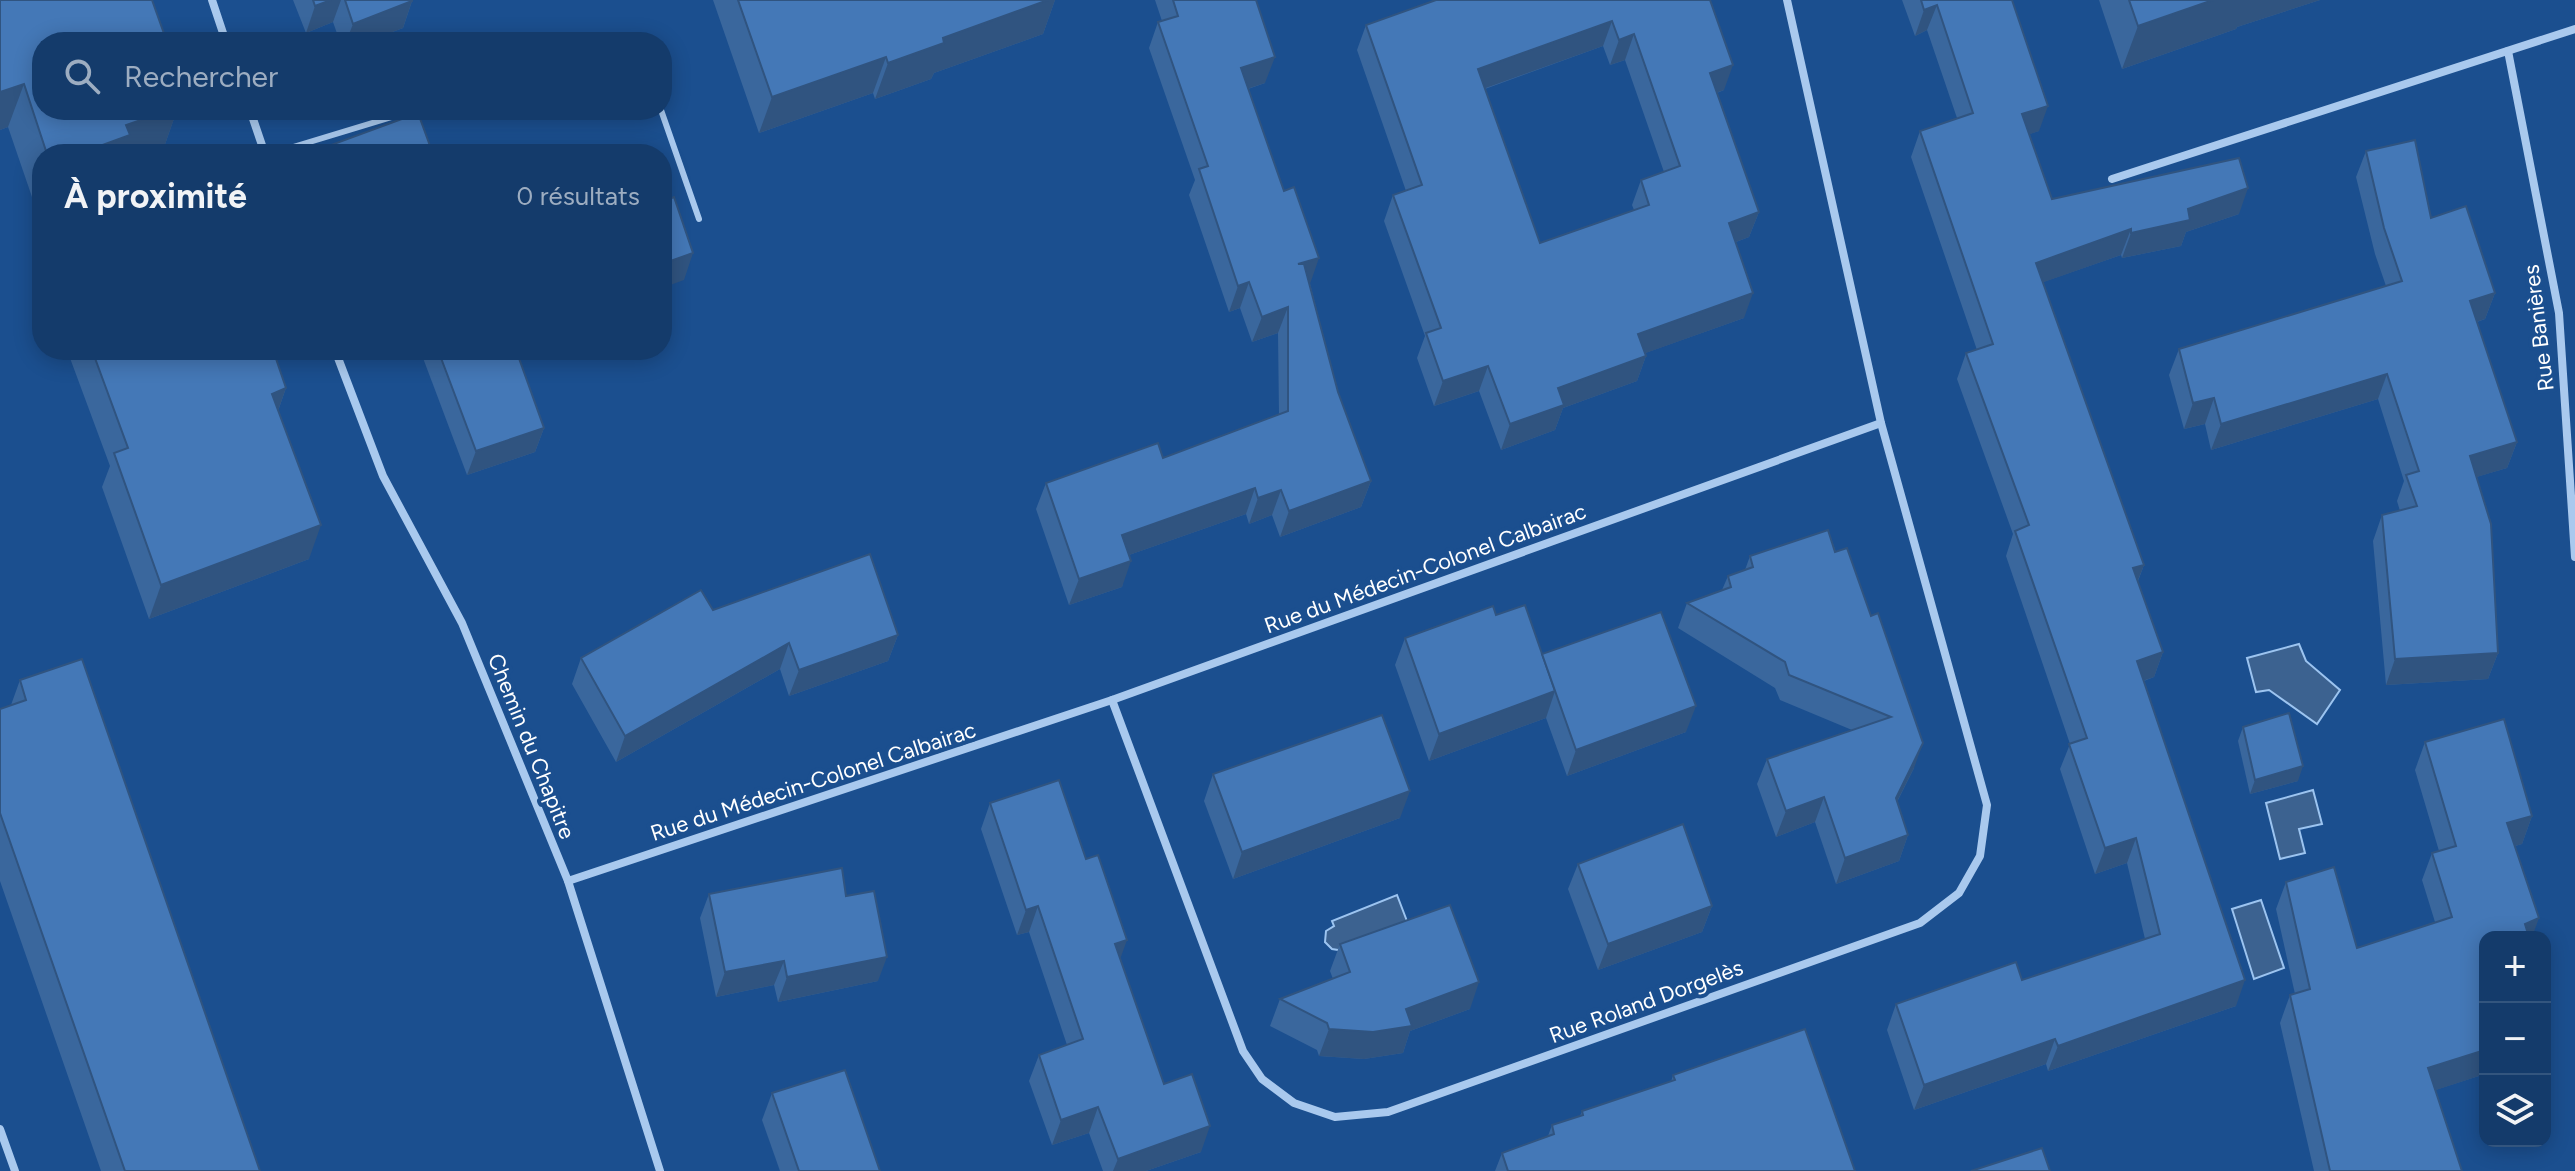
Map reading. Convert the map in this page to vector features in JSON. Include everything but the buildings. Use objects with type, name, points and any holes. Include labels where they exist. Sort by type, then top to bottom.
[{"type":"street","points":[[212,0],[223,32]]},
{"type":"street","points":[[1787,0],[1881,423]]},
{"type":"street","points":[[2112,179],[2575,29]]},
{"type":"street","name":"Rue Banières","points":[[2508,51],[2559,313],[2575,557]]},
{"type":"street","points":[[254,120],[264,144]]},
{"type":"street","name":"Chemin du Chapitre","points":[[339,360],[383,476],[462,623],[568,881],[660,1171]]},
{"type":"street","name":"Rue Roland Dorgelès","points":[[1112,700],[1243,1051],[1262,1079],[1294,1103],[1335,1117],[1388,1112],[1920,923],[1959,893],[1980,856],[1987,805],[1881,423]]},
{"type":"street","name":"Rue du Médecin-Colonel Calbairac","points":[[568,881],[1112,700],[1881,423]]},
{"type":"street","points":[[0,1129],[15,1171]]},
{"type":"lane","points":[[301,144],[382,120]]},
{"type":"lane","points":[[664,120],[699,219]]},
{"type":"water","points":[[2299,644],[2306,661],[2340,690],[2317,724],[2269,690],[2256,692],[2247,658]]},
{"type":"water","points":[[2313,790],[2322,824],[2299,829],[2305,853],[2280,859],[2266,803]]},
{"type":"water","points":[[1397,895],[1410,929],[1338,950],[1325,942],[1326,931],[1334,926],[1332,921]]},
{"type":"water","points":[[2261,900],[2284,968],[2254,979],[2232,909]]}]
